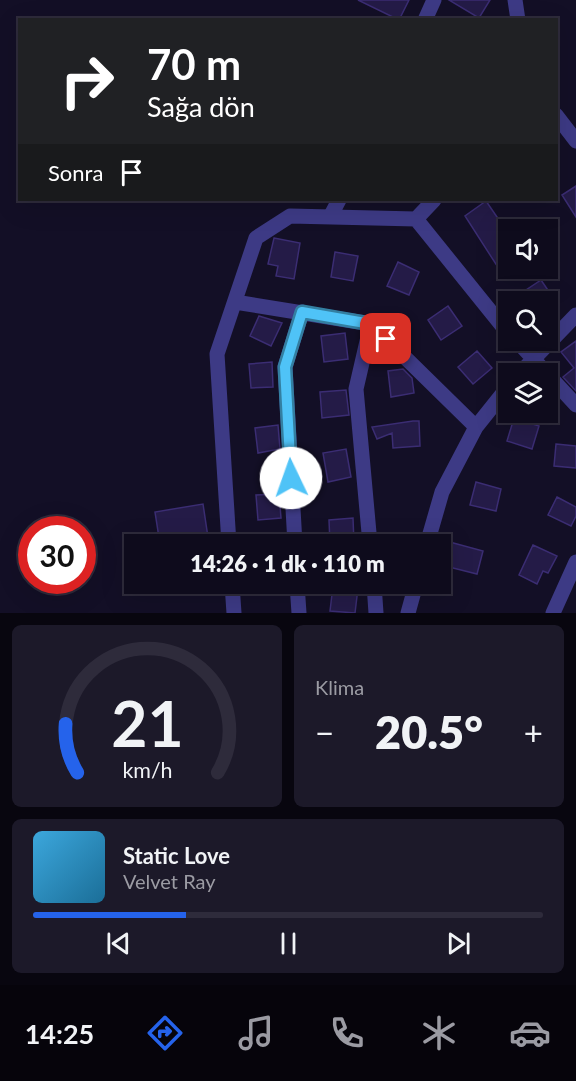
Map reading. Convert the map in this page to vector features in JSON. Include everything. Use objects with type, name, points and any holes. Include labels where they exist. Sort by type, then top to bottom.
[{"type":"street","points":[[426,18],[434,0]]},
{"type":"street","points":[[515,0],[518,18]]},
{"type":"street","points":[[558,118],[576,141]]},
{"type":"street","points":[[330,217],[338,201]]},
{"type":"street","points":[[229,534],[217,354],[256,238],[291,216],[416,219],[433,201]]},
{"type":"street","points":[[416,219],[498,321]]},
{"type":"street","points":[[235,302],[371,324],[476,427]]},
{"type":"street","points":[[294,534],[285,367],[302,312]]},
{"type":"street","points":[[527,363],[576,315]]},
{"type":"street","points":[[369,534],[356,389],[371,324]]},
{"type":"street","points":[[526,351],[576,405]]},
{"type":"street","points":[[430,534],[442,492],[476,427],[498,400]]},
{"type":"street","points":[[553,613],[576,562]]},
{"type":"street","points":[[233,594],[234,613]]},
{"type":"street","points":[[297,594],[298,613]]},
{"type":"street","points":[[375,594],[376,613]]},
{"type":"street","points":[[408,613],[413,594]]},
{"type":"building","points":[[358,0],[409,0],[400,18],[395,18]]},
{"type":"building","points":[[449,0],[490,0],[479,18]]},
{"type":"building","points":[[576,186],[576,217],[562,195]]},
{"type":"building","points":[[486,201],[498,219],[498,267],[465,216]]},
{"type":"building","points":[[274,238],[300,243],[294,279],[276,276],[278,266],[268,264]]},
{"type":"building","points":[[335,252],[358,256],[353,281],[331,277]]},
{"type":"building","points":[[398,262],[419,272],[409,295],[387,286]]},
{"type":"building","points":[[541,280],[548,291],[524,291]]},
{"type":"building","points":[[448,306],[462,326],[441,340],[428,320]]},
{"type":"building","points":[[259,316],[282,323],[271,346],[250,336]]},
{"type":"building","points":[[345,333],[348,359],[324,362],[321,336]]},
{"type":"building","points":[[576,341],[576,391],[563,377],[574,368],[561,352]]},
{"type":"building","points":[[477,351],[492,368],[473,384],[458,367]]},
{"type":"building","points":[[272,362],[273,387],[251,388],[249,364]]},
{"type":"building","points":[[403,369],[412,378],[414,393],[391,397],[388,371]]},
{"type":"building","points":[[346,390],[349,415],[322,418],[320,392]]},
{"type":"building","points":[[419,421],[420,446],[393,448],[392,433],[377,439],[372,427]]},
{"type":"building","points":[[512,423],[530,423],[539,426],[532,449],[507,441]]},
{"type":"building","points":[[278,425],[280,449],[258,453],[255,428]]},
{"type":"building","points":[[556,444],[576,446],[576,468],[554,466]]},
{"type":"building","points":[[346,449],[351,477],[328,482],[323,453]]},
{"type":"building","points":[[476,482],[501,489],[496,511],[470,505]]},
{"type":"building","points":[[279,494],[281,518],[258,520],[256,495]]},
{"type":"building","points":[[557,497],[576,507],[576,516],[571,526],[548,515]]},
{"type":"building","points":[[203,504],[208,534],[158,534],[155,512]]},
{"type":"building","points":[[353,518],[354,534],[330,534],[329,520]]},
{"type":"building","points":[[451,542],[483,551],[477,574],[451,568]]},
{"type":"building","points":[[533,545],[557,556],[548,573],[543,571],[537,584],[519,575]]},
{"type":"building","points":[[332,594],[357,594],[355,613],[330,611]]},
{"type":"route","points":[[291,478],[285,367],[302,312],[371,324],[386,339]]}]
